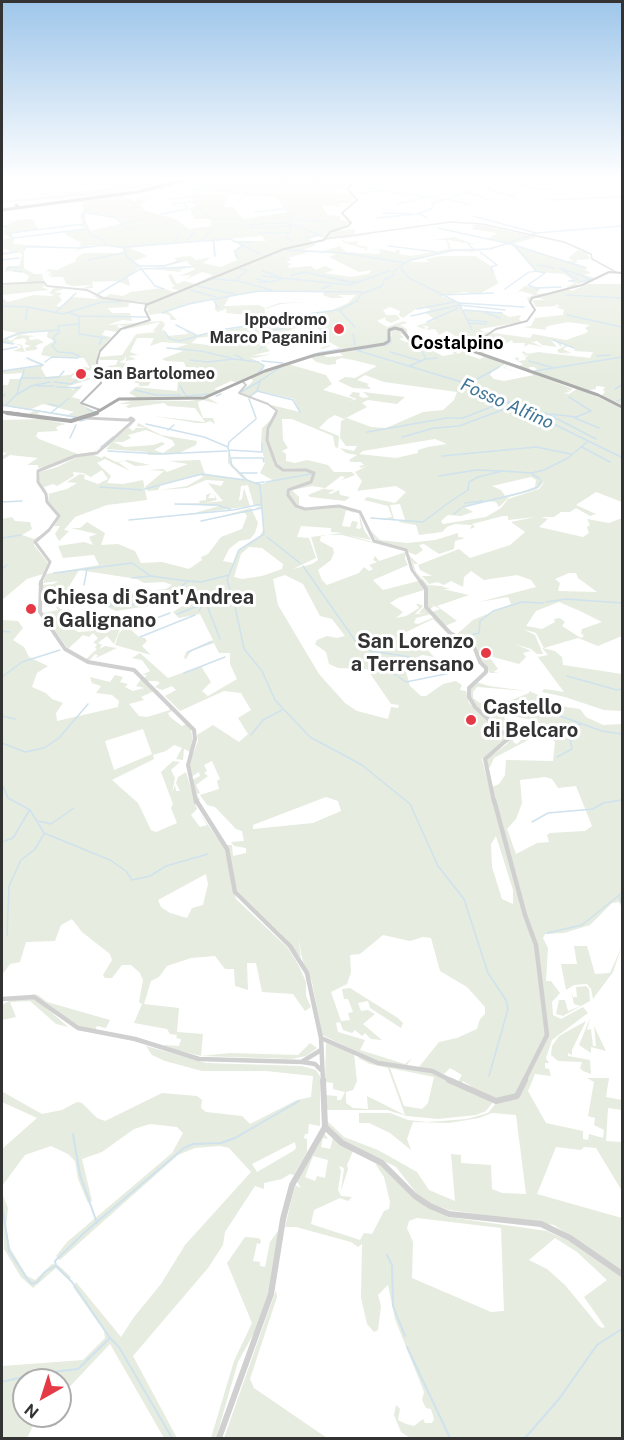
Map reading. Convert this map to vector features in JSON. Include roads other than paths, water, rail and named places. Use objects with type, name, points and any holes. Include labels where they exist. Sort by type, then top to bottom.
[{"type":"main road","points":[[100,410],[81,403],[100,384],[97,362],[105,344],[121,329],[150,320],[145,309],[148,304],[295,246]]},
{"type":"main road","points":[[457,345],[477,342],[496,329],[527,321],[535,310],[530,302],[531,298],[582,285],[613,272]]},
{"type":"main road","points":[[2,412],[61,421],[92,416],[111,402],[122,399],[204,398],[270,368],[322,353],[384,344],[389,341],[389,331],[394,328],[402,330],[410,339],[439,340],[457,345],[563,385],[598,395],[622,407]]},
{"type":"street","points":[[573,246],[591,254],[592,259],[613,272]]},
{"type":"street","points":[[2,284],[44,282],[47,286],[87,290],[103,298],[148,304]]},
{"type":"street","points":[[243,382],[246,385],[239,393],[268,404],[277,411],[268,428],[267,438],[276,465],[283,470],[306,470],[314,473],[311,482],[288,490],[288,495],[296,506],[305,509],[339,506],[360,512],[366,529],[374,541],[406,550],[412,570],[426,589],[426,608],[450,633],[474,646],[480,662],[486,668],[486,672],[469,688],[469,697],[475,707],[509,738],[485,759],[484,764],[525,915],[536,945],[547,1035],[517,1096],[514,1099],[496,1101],[468,1090],[432,1071],[378,1063],[321,1038]]},
{"type":"street","points":[[92,416],[130,422],[97,453],[75,456],[38,471],[38,482],[46,494],[47,502],[59,516],[48,532],[35,542],[50,562],[40,584],[40,612],[65,649],[88,662],[134,670],[192,725],[195,734],[188,772],[195,801],[227,849],[238,898],[289,945],[305,969],[321,1038],[325,1127],[292,1185],[283,1219],[271,1294],[219,1438]]},
{"type":"street","points":[[86,418],[101,418]]},
{"type":"street","points":[[2,999],[34,997],[74,1027],[135,1040],[199,1059],[302,1062],[315,1064],[321,1070]]},
{"type":"street","points":[[302,1062],[321,1050]]},
{"type":"street","points":[[325,1127],[342,1143],[391,1169],[416,1196],[430,1206],[449,1214],[541,1224],[570,1238],[622,1274]]},
{"type":"waterway","points":[[38,247],[96,246]]},
{"type":"waterway","points":[[114,246],[124,248],[127,257],[141,269]]},
{"type":"waterway","points":[[123,247],[134,246]]},
{"type":"waterway","points":[[214,246],[215,256]]},
{"type":"waterway","points":[[237,258],[235,251],[242,246]]},
{"type":"waterway","points":[[244,246],[260,254]]},
{"type":"waterway","points":[[391,246],[436,252]]},
{"type":"waterway","points":[[405,263],[455,250],[490,249],[498,246]]},
{"type":"waterway","points":[[515,246],[536,271]]},
{"type":"waterway","points":[[518,246],[586,268]]},
{"type":"waterway","points":[[25,250],[24,247],[36,247]]},
{"type":"waterway","points":[[286,250],[343,253],[405,263]]},
{"type":"waterway","points":[[2,254],[17,252]]},
{"type":"waterway","points":[[480,252],[497,265],[491,267],[493,272]]},
{"type":"waterway","points":[[88,260],[123,253]]},
{"type":"waterway","points":[[2,260],[19,258]]},
{"type":"waterway","points":[[140,266],[165,266],[180,261]]},
{"type":"waterway","points":[[355,327],[339,310],[357,301],[361,294],[382,286],[384,280],[394,275],[394,271],[405,263]]},
{"type":"waterway","points":[[537,265],[554,268]]},
{"type":"waterway","points":[[6,271],[8,267],[19,267]]},
{"type":"waterway","points":[[141,269],[190,267]]},
{"type":"waterway","points":[[401,268],[409,278],[443,295]]},
{"type":"waterway","points":[[560,268],[591,279],[580,282]]},
{"type":"waterway","points":[[98,294],[141,269]]},
{"type":"waterway","points":[[141,269],[155,286],[164,289]]},
{"type":"waterway","points":[[237,279],[247,270],[240,269]]},
{"type":"waterway","points":[[561,269],[573,277]]},
{"type":"waterway","points":[[14,271],[22,272]]},
{"type":"waterway","points":[[263,271],[282,278]]},
{"type":"waterway","points":[[361,281],[389,271]]},
{"type":"waterway","points":[[531,272],[536,271]]},
{"type":"waterway","points":[[536,271],[545,273],[528,285],[538,289]]},
{"type":"waterway","points":[[291,276],[304,272],[351,282],[361,281]]},
{"type":"waterway","points":[[505,289],[529,272]]},
{"type":"waterway","points":[[262,276],[350,285],[361,281]]},
{"type":"waterway","points":[[574,277],[578,280]]},
{"type":"waterway","points":[[214,279],[239,281],[271,290]]},
{"type":"waterway","points":[[256,279],[270,282]]},
{"type":"waterway","points":[[270,282],[281,279]]},
{"type":"waterway","points":[[338,280],[349,282]]},
{"type":"waterway","points":[[569,281],[575,280]]},
{"type":"waterway","points":[[259,282],[270,282]]},
{"type":"waterway","points":[[322,289],[331,285]]},
{"type":"waterway","points":[[197,286],[235,294]]},
{"type":"waterway","points":[[536,288],[561,287]]},
{"type":"waterway","points":[[191,290],[216,297]]},
{"type":"waterway","points":[[213,299],[258,291],[362,292]]},
{"type":"waterway","points":[[56,313],[76,293]]},
{"type":"waterway","points":[[443,295],[493,293]]},
{"type":"waterway","points":[[443,295],[460,305]]},
{"type":"waterway","points":[[565,295],[622,298]]},
{"type":"waterway","points":[[162,313],[188,304],[213,299]]},
{"type":"waterway","points":[[213,299],[218,308]]},
{"type":"waterway","points":[[56,313],[63,314],[102,302],[121,302]]},
{"type":"waterway","points":[[417,309],[454,302]]},
{"type":"waterway","points":[[460,303],[524,307]]},
{"type":"waterway","points":[[411,316],[460,305]]},
{"type":"waterway","points":[[460,305],[472,330]]},
{"type":"waterway","points":[[460,305],[505,310]]},
{"type":"waterway","points":[[2,306],[28,307],[56,313]]},
{"type":"waterway","points":[[427,322],[458,308]]},
{"type":"waterway","points":[[26,320],[27,309]]},
{"type":"waterway","points":[[164,331],[170,339],[180,341],[219,330],[304,318],[308,314],[337,310]]},
{"type":"waterway","points":[[464,310],[502,313]]},
{"type":"waterway","points":[[484,312],[500,318]]},
{"type":"waterway","points":[[69,313],[79,316]]},
{"type":"waterway","points":[[567,315],[622,327]]},
{"type":"waterway","points":[[79,316],[147,317]]},
{"type":"waterway","points":[[79,316],[79,334],[106,338]]},
{"type":"waterway","points":[[468,320],[488,322]]},
{"type":"waterway","points":[[259,350],[269,340],[267,335],[274,330],[311,322]]},
{"type":"waterway","points":[[469,323],[486,324]]},
{"type":"waterway","points":[[78,324],[58,326],[59,332],[53,338],[56,342],[52,346],[58,352],[72,353],[79,356],[78,358]]},
{"type":"waterway","points":[[176,325],[196,335]]},
{"type":"waterway","points":[[5,339],[20,333],[58,330]]},
{"type":"waterway","points":[[353,334],[355,345]]},
{"type":"waterway","points":[[391,337],[391,343]]},
{"type":"waterway","points":[[99,344],[102,339],[100,338]]},
{"type":"waterway","points":[[553,340],[574,348]]},
{"type":"waterway","points":[[2,342],[13,344]]},
{"type":"waterway","points":[[358,350],[389,344]]},
{"type":"waterway","points":[[2,350],[17,347]]},
{"type":"waterway","points":[[167,348],[201,351],[231,358]]},
{"type":"waterway","points":[[318,353],[340,349]]},
{"type":"waterway","name":"Fosso Alfino","points":[[356,350],[478,387],[504,400]]},
{"type":"waterway","points":[[422,351],[426,359]]},
{"type":"waterway","points":[[390,352],[421,361]]},
{"type":"waterway","points":[[236,355],[243,359]]},
{"type":"waterway","points":[[597,356],[610,355]]},
{"type":"waterway","points":[[45,362],[52,357],[77,358]]},
{"type":"waterway","points":[[554,368],[622,357]]},
{"type":"waterway","points":[[2,371],[43,365],[27,358]]},
{"type":"waterway","points":[[426,359],[437,358]]},
{"type":"waterway","points":[[190,360],[207,362],[234,359],[258,362],[264,366],[259,372]]},
{"type":"waterway","points":[[409,366],[426,359]]},
{"type":"waterway","points":[[262,361],[283,363]]},
{"type":"waterway","points":[[529,361],[554,368]]},
{"type":"waterway","points":[[260,381],[281,367]]},
{"type":"waterway","points":[[470,383],[499,367]]},
{"type":"waterway","points":[[535,371],[554,368]]},
{"type":"waterway","points":[[22,377],[24,370]]},
{"type":"waterway","points":[[44,378],[59,377],[64,371]]},
{"type":"waterway","points":[[6,405],[17,394],[21,378],[41,378]]},
{"type":"waterway","points":[[54,382],[71,384],[78,379]]},
{"type":"waterway","points":[[241,392],[260,381]]},
{"type":"waterway","points":[[257,391],[260,381]]},
{"type":"waterway","points":[[18,394],[31,386],[50,382]]},
{"type":"waterway","points":[[615,389],[622,385]]},
{"type":"waterway","points":[[37,386],[54,386]]},
{"type":"waterway","points":[[180,386],[186,396],[208,394]]},
{"type":"waterway","points":[[57,387],[80,388]]},
{"type":"waterway","points":[[135,390],[156,395]]},
{"type":"waterway","points":[[250,396],[257,391]]},
{"type":"waterway","points":[[257,391],[293,400],[300,412]]},
{"type":"waterway","points":[[2,398],[5,394]]},
{"type":"waterway","points":[[216,396],[221,394]]},
{"type":"waterway","points":[[157,395],[180,395]]},
{"type":"waterway","points":[[551,414],[576,417],[591,411],[569,397]]},
{"type":"waterway","points":[[52,412],[68,399]]},
{"type":"waterway","points":[[249,399],[256,418]]},
{"type":"waterway","points":[[617,401],[622,399]]},
{"type":"waterway","name":"Fosso Alfino","points":[[504,400],[531,413]]},
{"type":"waterway","points":[[504,400],[524,418],[541,428]]},
{"type":"waterway","points":[[367,432],[447,418],[463,418],[504,402]]},
{"type":"waterway","points":[[49,404],[57,406]]},
{"type":"waterway","points":[[2,405],[76,417]]},
{"type":"waterway","points":[[402,437],[434,428],[459,426],[510,407]]},
{"type":"waterway","points":[[87,409],[95,412]]},
{"type":"waterway","points":[[531,413],[546,413],[596,439]]},
{"type":"waterway","name":"Fosso Alfino","points":[[531,413],[621,457]]},
{"type":"waterway","points":[[575,418],[599,428]]},
{"type":"waterway","points":[[228,447],[229,442],[256,419]]},
{"type":"waterway","points":[[80,421],[85,420]]},
{"type":"waterway","points":[[146,424],[169,429]]},
{"type":"waterway","points":[[70,438],[76,425]]},
{"type":"waterway","points":[[169,429],[174,425]]},
{"type":"waterway","points":[[169,429],[204,437],[228,447]]},
{"type":"waterway","points":[[101,447],[113,437]]},
{"type":"waterway","points":[[444,506],[468,490],[469,482],[478,477],[502,471],[532,473],[544,470],[568,458],[587,442]]},
{"type":"waterway","points":[[229,450],[262,452],[262,444]]},
{"type":"waterway","points":[[228,447],[232,466],[247,480],[260,485],[262,504]]},
{"type":"waterway","points":[[442,456],[536,447],[571,454]]},
{"type":"waterway","points":[[582,447],[610,462]]},
{"type":"waterway","points":[[108,451],[161,454],[227,451]]},
{"type":"waterway","points":[[231,458],[263,458],[264,462]]},
{"type":"waterway","points":[[439,476],[476,470],[501,471]]},
{"type":"waterway","points":[[240,473],[257,473]]},
{"type":"waterway","points":[[145,489],[202,474],[244,480]]},
{"type":"waterway","points":[[266,482],[311,474]]},
{"type":"waterway","points":[[532,474],[540,479]]},
{"type":"waterway","points":[[463,507],[528,491],[538,487],[541,481]]},
{"type":"waterway","points":[[256,483],[264,482]]},
{"type":"waterway","points":[[100,487],[142,490]]},
{"type":"waterway","points":[[2,502],[22,501]]},
{"type":"waterway","points":[[465,503],[482,501]]},
{"type":"waterway","points":[[175,504],[217,505],[230,509]]},
{"type":"waterway","points":[[129,520],[233,510],[262,504]]},
{"type":"waterway","points":[[371,518],[423,522],[443,507]]},
{"type":"waterway","points":[[201,521],[262,508]]},
{"type":"waterway","points":[[229,575],[239,550],[264,534],[262,508]]},
{"type":"waterway","points":[[454,514],[461,508]]},
{"type":"waterway","points":[[2,538],[21,535]]},
{"type":"waterway","points":[[267,537],[300,563]]},
{"type":"waterway","points":[[54,573],[132,563],[151,576]]},
{"type":"waterway","points":[[2,569],[7,565]]},
{"type":"waterway","points":[[303,566],[359,646],[371,651],[410,657]]},
{"type":"waterway","points":[[84,585],[87,569]]},
{"type":"waterway","points":[[108,606],[135,604],[173,593],[188,581],[201,582],[229,575]]},
{"type":"waterway","points":[[206,603],[233,599],[227,580],[229,575]]},
{"type":"waterway","points":[[132,578],[151,576]]},
{"type":"waterway","points":[[151,576],[187,581]]},
{"type":"waterway","points":[[546,602],[566,599],[622,603]]},
{"type":"waterway","points":[[234,602],[244,649],[262,671],[275,700],[310,737],[362,765],[410,804],[438,866],[464,899],[488,973],[506,1000],[508,1009],[489,1076]]},
{"type":"waterway","points":[[463,637],[479,633],[480,621],[493,611],[522,602],[543,603]]},
{"type":"waterway","points":[[206,603],[220,639]]},
{"type":"waterway","points":[[177,614],[203,604]]},
{"type":"waterway","points":[[199,611],[203,604]]},
{"type":"waterway","points":[[130,628],[170,613]]},
{"type":"waterway","points":[[140,637],[195,615]]},
{"type":"waterway","points":[[2,631],[10,632]]},
{"type":"waterway","points":[[188,652],[211,642]]},
{"type":"waterway","points":[[2,677],[22,662],[60,650]]},
{"type":"waterway","points":[[372,653],[381,665],[406,682],[455,672]]},
{"type":"waterway","points":[[184,673],[225,657]]},
{"type":"waterway","points":[[567,676],[617,690],[622,689]]},
{"type":"waterway","points":[[512,705],[532,701],[560,716],[602,731],[622,734]]},
{"type":"waterway","points":[[2,743],[25,752],[44,748],[59,738],[88,704]]},
{"type":"waterway","points":[[251,735],[263,720],[282,710]]},
{"type":"waterway","points":[[2,716],[15,719]]},
{"type":"waterway","points":[[557,757],[572,749],[569,733],[572,727],[581,724]]},
{"type":"waterway","points":[[2,784],[8,798],[30,810],[44,833],[110,860],[126,871],[132,880],[150,876],[166,866],[208,854]]},
{"type":"waterway","points":[[532,822],[548,813],[593,809],[603,803],[622,800]]},
{"type":"waterway","points":[[39,821],[51,824],[74,808]]},
{"type":"waterway","points":[[2,842],[13,838],[29,811]]},
{"type":"waterway","points":[[7,935],[9,886],[21,860],[35,849],[44,834]]},
{"type":"waterway","name":"Fosso Alfino","points":[[547,933],[582,925],[622,893]]},
{"type":"waterway","points":[[619,897],[622,904]]},
{"type":"waterway","points":[[97,1222],[184,1148],[193,1144],[221,1143],[235,1138],[299,1101]]},
{"type":"waterway","points":[[73,1134],[80,1175],[97,1222]]},
{"type":"waterway","points":[[2,1203],[9,1251],[28,1280],[32,1284],[37,1282],[45,1272],[55,1266]]},
{"type":"waterway","points":[[97,1222],[55,1261],[56,1266],[72,1282],[110,1338]]},
{"type":"waterway","points":[[387,1255],[392,1265],[393,1306],[405,1336]]},
{"type":"waterway","points":[[525,1438],[559,1399],[597,1345],[622,1329]]},
{"type":"waterway","points":[[2,1382],[35,1374],[78,1369],[110,1338]]},
{"type":"waterway","points":[[110,1338],[119,1347],[172,1438]]},
{"type":"waterway","points":[[407,1347],[450,1438]]},
{"type":"place","name":"Ippodromo Marco Paganini","points":[[339,329]]},
{"type":"place","name":"San Bartolomeo","points":[[81,374]]},
{"type":"place","name":"Chiesa di Sant'Andrea a Galignano","points":[[31,609]]},
{"type":"place","name":"San Lorenzo a Terrensano","points":[[486,653]]},
{"type":"place","name":"Castello di Belcaro","points":[[471,720]]},
{"type":"district","name":"Costalpino","points":[[457,343]]}]
